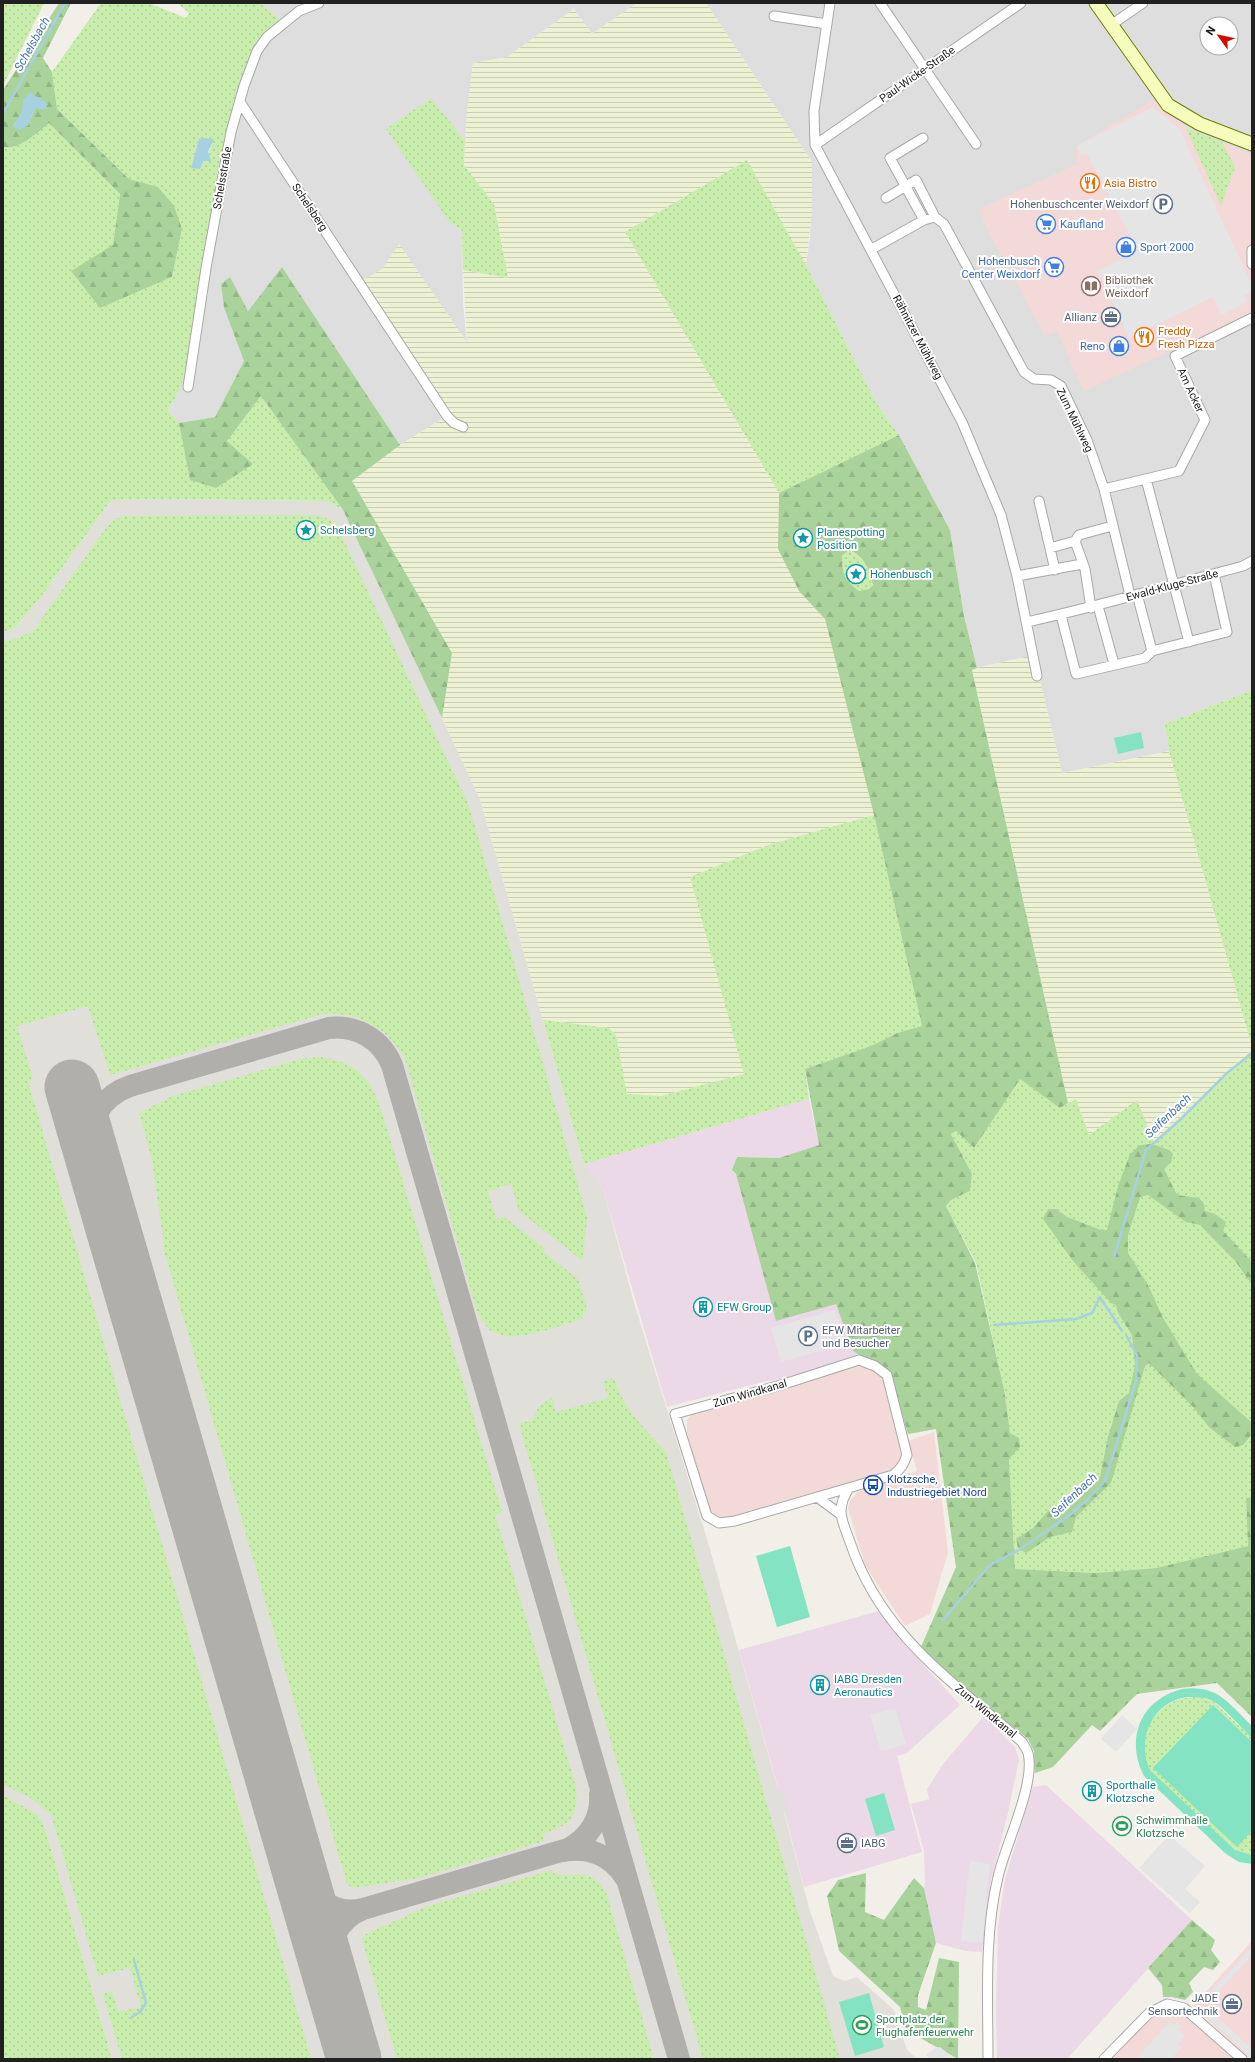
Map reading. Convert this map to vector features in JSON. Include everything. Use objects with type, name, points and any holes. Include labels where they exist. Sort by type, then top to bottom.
[{"type":"main road","points":[[1096,3],[1164,101],[1174,110],[1200,124],[1252,144]]},
{"type":"street","name":"Schelsstraße","points":[[188,388],[206,268],[230,132],[252,64],[257,51],[267,37],[298,11],[319,3]]},
{"type":"street","name":"Rähnitzer Mühlweg","points":[[830,3],[814,112],[815,145],[872,249],[962,422],[1001,514],[1018,576],[1037,676]]},
{"type":"street","points":[[880,3],[976,144]]},
{"type":"street","name":"Paul-Wicke-Straße","points":[[815,145],[924,68],[1021,3]]},
{"type":"street","points":[[1111,25],[1143,3]]},
{"type":"street","points":[[774,16],[827,24]]},
{"type":"street","name":"Schelsberg","points":[[240,102],[447,416],[454,423],[463,427]]},
{"type":"street","points":[[923,138],[890,158],[924,220]]},
{"type":"street","name":"Zum Mühlweg","points":[[906,186],[916,180],[935,217],[944,224],[1024,372],[1034,379],[1051,380],[1061,386],[1087,440],[1104,489],[1112,526],[1152,651]]},
{"type":"street","points":[[886,198],[906,186]]},
{"type":"street","points":[[872,249],[924,220],[935,217]]},
{"type":"street","points":[[1252,250],[1252,264]]},
{"type":"street","name":"Am Acker","points":[[1104,489],[1179,471],[1205,420],[1175,356],[1252,318]]},
{"type":"street","points":[[1146,479],[1175,584],[1189,642]]},
{"type":"street","points":[[1038,501],[1055,570]]},
{"type":"street","points":[[1112,526],[1079,535],[1076,541],[1095,607],[1114,664]]},
{"type":"street","points":[[1050,548],[1076,541]]},
{"type":"street","name":"Ewald-Kluge-Straße","points":[[1027,622],[1095,607],[1133,594],[1243,566],[1252,561]]},
{"type":"street","points":[[1018,576],[1082,564]]},
{"type":"street","points":[[1061,614],[1076,674],[1145,658],[1152,651],[1227,632],[1214,574]]},
{"type":"street","name":"Zum Windkanal","points":[[859,1360],[875,1366],[887,1376],[907,1455],[904,1464],[893,1475],[817,1497],[735,1521],[719,1522],[707,1516],[676,1414],[781,1385],[859,1360]]},
{"type":"street","points":[[817,1497],[840,1514],[844,1496],[850,1488]]},
{"type":"street","name":"Zum Windkanal","points":[[840,1514],[855,1558],[866,1581],[898,1631],[932,1666],[1022,1742],[1028,1753],[1028,1779],[1000,1866],[992,1906],[988,1987],[988,2059]]},
{"type":"street","points":[[1104,2059],[1149,2013],[1167,2004],[1184,2008],[1242,2059]]},
{"type":"shaded area","points":[[260,3],[637,3],[592,34],[574,9],[507,57],[473,63],[465,141],[449,122],[450,223],[462,230],[463,303],[467,343],[399,245],[382,269],[447,416],[400,445],[282,267],[248,311],[230,278],[221,284],[224,308],[244,361],[215,417],[179,423],[168,411],[177,394],[227,135],[265,35],[281,20]]},
{"type":"shaded area","points":[[706,3],[1252,3],[1252,690],[1165,724],[1169,751],[1062,773],[1034,655],[977,668],[964,616],[950,530],[899,435],[877,404],[806,265],[810,238],[812,162]]},
{"type":"shaded area","points":[[1154,100],[1186,128],[1238,148],[1252,156],[1252,313],[1084,391],[1057,332],[1045,336],[991,237],[979,209],[1077,164],[1076,146]]},
{"type":"shaded area","name":"Hohenbuschcenter Weixdorf","points":[[1153,107],[1180,130],[1252,285],[1252,291],[1244,295],[1247,302],[1222,315],[1213,297],[1129,338],[1098,271],[1138,251],[1087,154],[1082,156],[1076,146]]},
{"type":"shaded area","points":[[162,499],[328,501],[343,510],[376,577],[480,799],[584,1164],[603,1189],[635,1306],[709,1546],[778,1789],[781,1790],[788,1810],[784,1813],[810,1911],[833,1976],[845,1981],[857,1977],[894,2010],[907,2050],[917,2059],[112,2059],[44,1825],[35,1814],[3,1795],[3,632],[15,628],[41,597],[111,500]]},
{"type":"shaded area","points":[[809,1099],[819,1145],[779,1158],[737,1157],[732,1170],[836,1304],[853,1351],[859,1355],[788,1379],[767,1381],[667,1407],[603,1189],[584,1164]]},
{"type":"shaded area","name":"EFW Mitarbeiter und Besucher","points":[[835,1310],[847,1343],[781,1362],[771,1328]]},
{"type":"shaded area","points":[[858,1366],[876,1371],[884,1379],[903,1454],[896,1467],[890,1473],[732,1518],[721,1519],[714,1516],[708,1510],[687,1432],[687,1420],[692,1414]]},
{"type":"shaded area","points":[[934,1432],[948,1552],[930,1614],[905,1626],[865,1565],[848,1508],[850,1501],[858,1492],[917,1471],[908,1441]]},
{"type":"shaded area","points":[[879,1611],[894,1632],[960,1705],[907,1753],[897,1756],[922,1852],[804,1887],[779,1791],[739,1650]]},
{"type":"shaded area","points":[[895,1708],[906,1744],[881,1752],[870,1715]]},
{"type":"shaded area","points":[[1122,1715],[1137,1729],[1116,1752],[1101,1739]]},
{"type":"shaded area","points":[[984,1716],[1015,1747],[1019,1759],[1008,1813],[991,1880],[982,1952],[966,1951],[936,1943],[924,1888],[924,1851],[911,1804],[929,1799],[927,1789],[943,1764]]},
{"type":"shaded area","points":[[1046,1785],[1192,1920],[1067,2059],[997,2059],[996,2014],[998,1928],[1005,1879],[1033,1787]]},
{"type":"shaded area","points":[[1169,1835],[1205,1866],[1185,1889],[1200,1902],[1190,1913],[1139,1868]]},
{"type":"shaded area","points":[[970,1861],[990,1864],[982,1943],[961,1941]]},
{"type":"shaded area","points":[[1252,1941],[1252,2059],[1250,2059],[1193,2006]]},
{"type":"shaded area","points":[[1252,1947],[1252,1955],[1211,2000],[1207,1996]]},
{"type":"shaded area","points":[[1168,2011],[1181,2014],[1190,2020],[1233,2059],[1113,2059],[1151,2018]]},
{"type":"shaded area","points":[[1212,2012],[1252,2049],[1252,2058],[1207,2017]]},
{"type":"shaded area","points":[[1169,2022],[1173,2026],[1177,2022],[1182,2026],[1179,2030],[1185,2036],[1179,2043],[1182,2047],[1171,2059],[1138,2059],[1137,2058]]},
{"type":"shaded area","points":[[940,2047],[954,2059],[930,2059],[926,2055],[935,2048]]},
{"type":"green space","points":[[3,3],[44,3],[3,86]]},
{"type":"green space","points":[[59,3],[71,3],[43,58],[52,72],[57,109],[129,179],[158,187],[174,206],[182,229],[172,277],[100,308],[71,271],[113,245],[120,194],[49,123],[28,140],[16,146],[3,147],[3,90]],"holes":[[[48,104],[35,109],[27,126],[13,126],[22,113]]]},
{"type":"green space","points":[[101,3],[149,3],[186,18],[189,13],[177,3],[260,3],[281,20],[265,35],[242,81],[188,368],[168,411],[179,423],[190,480],[253,464],[227,441],[261,396],[343,510],[328,501],[162,499],[111,500],[41,597],[15,628],[3,632],[3,147],[16,146],[28,140],[49,122],[120,194],[113,245],[100,308],[172,277],[182,229],[158,187],[129,179],[57,109],[52,72]],"holes":[[[199,139],[213,139],[206,156],[191,168]]]},
{"type":"green space","points":[[637,3],[706,3],[812,162],[812,212],[806,265],[747,160],[625,232],[779,493],[778,526],[799,591],[825,619],[874,815],[771,844],[690,877],[745,1074],[661,1096],[627,1094],[616,1035],[609,1028],[543,1020],[480,799],[442,718],[452,653],[352,481],[400,445],[447,416],[360,282],[382,269],[399,244],[467,342],[463,270],[508,278],[494,204],[464,165],[466,121],[473,63],[507,57],[574,9],[592,34]]},
{"type":"green space","points":[[431,98],[465,141],[464,165],[494,204],[508,278],[463,270],[462,230],[450,223],[386,129]]},
{"type":"green space","points":[[1186,128],[1222,142],[1235,167],[1221,206]]},
{"type":"green space","points":[[747,160],[806,265],[877,404],[899,435],[779,493],[625,232]]},
{"type":"green space","points":[[282,267],[400,445],[352,481],[452,653],[442,718],[343,510],[261,396],[227,441],[253,464],[216,488],[190,480],[179,423],[215,417],[244,361],[224,308],[221,284],[230,277],[248,311]]},
{"type":"green space","points":[[899,435],[950,530],[964,616],[977,668],[972,670],[1068,1103],[1060,1108],[1020,1079],[974,1148],[956,1131],[951,1134],[972,1174],[970,1191],[951,1200],[946,1206],[975,1263],[1004,1389],[1010,1433],[1019,1438],[1020,1447],[1009,1459],[1015,1569],[1095,1573],[1156,1568],[1248,1546],[1246,1498],[1252,1497],[1252,1717],[1217,1683],[1137,1694],[1100,1731],[1092,1725],[1053,1767],[1035,1773],[1034,1751],[1028,1739],[935,1664],[920,1649],[956,1567],[936,1429],[908,1434],[890,1374],[853,1351],[836,1304],[776,1321],[736,1174],[732,1170],[737,1157],[779,1158],[819,1145],[805,1069],[871,1046],[897,1033],[922,1026],[874,815],[825,619],[799,591],[778,549],[779,493]],"holes":[[[849,550],[866,564],[873,585],[869,589],[859,591],[847,580],[845,576],[842,556]]]},
{"type":"green space","points":[[315,515],[324,517],[336,524],[469,806],[587,1217],[583,1261],[519,1211],[511,1184],[488,1191],[496,1219],[504,1217],[545,1249],[543,1252],[578,1279],[587,1309],[581,1319],[535,1333],[510,1336],[499,1334],[490,1330],[486,1326],[477,1312],[405,1058],[389,1038],[380,1030],[360,1019],[336,1014],[323,1014],[110,1075],[88,1006],[17,1026],[33,1079],[28,1081],[311,2059],[122,2059],[103,1994],[112,1991],[118,2012],[141,2007],[130,1968],[98,1976],[51,1814],[29,1797],[3,1784],[3,642],[33,631],[106,528],[114,520],[124,516]]},
{"type":"green space","points":[[849,550],[859,556],[866,564],[873,585],[869,589],[859,591],[847,580],[843,568],[842,556]]},
{"type":"green space","points":[[1034,655],[1062,773],[1169,751],[1252,1047],[1252,1050],[1154,1142],[1089,1135],[1076,1099],[1068,1103],[972,669]]},
{"type":"green space","points":[[1252,690],[1252,1047],[1169,751],[1165,724]]},
{"type":"green space","points":[[1141,732],[1144,748],[1118,754],[1114,738]]},
{"type":"green space","points":[[874,815],[922,1026],[897,1033],[871,1046],[805,1069],[809,1099],[584,1164],[543,1020],[609,1028],[616,1035],[627,1094],[661,1096],[744,1074],[690,877],[771,844]]},
{"type":"green space","points":[[1252,1050],[1252,1497],[1246,1498],[1248,1546],[1156,1568],[1095,1573],[1015,1569],[1009,1459],[1020,1447],[1010,1434],[1004,1389],[976,1263],[946,1206],[951,1200],[970,1191],[972,1174],[951,1134],[956,1131],[974,1148],[1020,1078],[1060,1108],[1076,1099],[1089,1135],[1137,1100],[1154,1142]]},
{"type":"green space","points":[[319,1057],[332,1059],[343,1063],[360,1073],[372,1089],[382,1112],[502,1512],[495,1514],[576,1787],[577,1797],[574,1813],[570,1819],[559,1828],[542,1834],[544,1841],[419,1878],[353,1888],[347,1884],[163,1247],[152,1159],[139,1113],[173,1096],[301,1059]]},
{"type":"green space","points":[[1152,1144],[1169,1150],[1173,1154],[1171,1162],[1164,1169],[1177,1195],[1199,1198],[1204,1204],[1205,1211],[1215,1214],[1226,1222],[1223,1231],[1252,1262],[1252,1285],[1236,1262],[1200,1225],[1186,1222],[1148,1195],[1140,1197],[1128,1235],[1128,1253],[1148,1285],[1163,1318],[1197,1374],[1251,1422],[1252,1434],[1243,1445],[1235,1447],[1209,1427],[1194,1408],[1149,1363],[1145,1366],[1111,1483],[1076,1517],[1072,1532],[1050,1537],[1026,1553],[1018,1548],[1016,1539],[1033,1528],[1048,1511],[1076,1500],[1100,1477],[1108,1437],[1119,1401],[1129,1393],[1135,1365],[1132,1335],[1118,1313],[1116,1305],[1111,1303],[1073,1261],[1043,1219],[1048,1209],[1056,1209],[1067,1217],[1101,1230],[1107,1230],[1118,1186],[1130,1154],[1140,1145]]},
{"type":"green space","points":[[614,1378],[618,1390],[629,1410],[666,1452],[840,2059],[703,2059],[519,1424],[532,1420],[538,1408],[552,1397],[556,1412],[608,1398],[603,1381]]},
{"type":"green space","points":[[790,1546],[810,1617],[777,1627],[756,1556]]},
{"type":"green space","points":[[1194,1688],[1205,1690],[1222,1697],[1252,1726],[1252,1738],[1226,1712],[1211,1700],[1187,1697],[1175,1700],[1164,1706],[1156,1714],[1146,1735],[1146,1758],[1150,1770],[1235,1850],[1252,1855],[1252,1864],[1239,1862],[1226,1854],[1144,1776],[1138,1762],[1136,1748],[1140,1723],[1156,1702],[1168,1694],[1182,1689]]},
{"type":"green space","points":[[1200,1697],[1213,1701],[1252,1738],[1252,1742],[1213,1705],[1237,1847],[1252,1831],[1252,1855],[1235,1850],[1150,1770],[1146,1756],[1145,1742],[1147,1729],[1153,1718],[1161,1709],[1172,1702],[1185,1698]]},
{"type":"green space","points":[[1213,1705],[1252,1742],[1252,1831],[1237,1847],[1153,1768]]},
{"type":"green space","points":[[884,1793],[895,1830],[876,1836],[865,1799]]},
{"type":"green space","points":[[3,1795],[36,1814],[44,1825],[112,2059],[3,2059]]},
{"type":"green space","points":[[552,1870],[553,1873],[561,1875],[586,1875],[598,1883],[606,1892],[654,2059],[397,2059],[362,1939],[366,1934],[426,1907]]},
{"type":"green space","points":[[866,1873],[865,1912],[884,1920],[914,1878],[924,1888],[936,1943],[918,1995],[918,2007],[926,2010],[939,1958],[959,1962],[958,2059],[906,2030],[900,2007],[839,1951],[827,1896],[838,1880]]},
{"type":"green space","points":[[1192,1920],[1215,1940],[1211,1950],[1220,1962],[1213,1970],[1204,1967],[1189,1983],[1193,1992],[1185,2000],[1172,1997],[1163,1997],[1162,1985],[1148,1968]]},
{"type":"green space","name":"Sportplatz der Flughafenfeuerwehr","points":[[869,1993],[884,2047],[855,2056],[839,2002]]},
{"type":"water","points":[[30,92],[48,104],[45,109],[35,109],[27,126],[19,130],[13,126],[22,113],[23,100]]},
{"type":"water","points":[[199,139],[214,139],[208,152],[211,161],[203,161],[200,169],[191,168]]},
{"type":"waterway","name":"Schelsbach","points":[[3,114],[65,3]]},
{"type":"waterway","name":"Seifenbach","points":[[1114,1257],[1146,1150],[1181,1119],[1227,1073],[1252,1053]]},
{"type":"waterway","points":[[994,1325],[1076,1319],[1092,1313],[1100,1297],[1122,1331]]},
{"type":"waterway","name":"Seifenbach","points":[[942,1621],[990,1565],[1019,1550],[1070,1515],[1105,1481],[1136,1381],[1137,1355],[1126,1335]]},
{"type":"waterway","points":[[132,2017],[140,2012],[146,2003],[134,1960]]},
{"type":"taxiway","points":[[92,1153],[92,1131],[98,1112],[110,1097],[130,1086],[329,1028],[349,1029],[367,1036],[375,1041],[387,1056],[392,1065],[679,2059]]},
{"type":"taxiway","points":[[300,1873],[310,1890],[325,1903],[343,1910],[363,1909],[568,1849],[582,1839],[593,1826],[599,1811],[600,1794]]},
{"type":"taxiway","points":[[563,1851],[581,1850],[598,1854],[613,1863],[625,1877]]},
{"type":"taxiway","points":[[329,1974],[329,1954],[334,1936],[339,1927],[346,1920],[363,1909]]},
{"type":"runway","points":[[72,1087],[354,2059]]},
{"type":"place","name":"Asia Bistro","points":[[1090,183]]},
{"type":"place","name":"Hohenbuschcenter Weixdorf","points":[[1163,204]]},
{"type":"place","name":"Kaufland","points":[[1046,224]]},
{"type":"place","name":"Sport 2000","points":[[1126,247]]},
{"type":"place","name":"Hohenbusch Center Weixdorf","points":[[1054,267]]},
{"type":"place","name":"Bibliothek Weixdorf","points":[[1091,286]]},
{"type":"place","name":"Allianz","points":[[1111,317]]},
{"type":"place","name":"Freddy Fresh Pizza","points":[[1144,337]]},
{"type":"place","name":"Reno","points":[[1119,346]]},
{"type":"place","name":"Schelsberg","points":[[306,530]]},
{"type":"place","name":"Planespotting Position","points":[[803,538]]},
{"type":"place","name":"Hohenbusch","points":[[856,574]]},
{"type":"place","name":"EFW Group","points":[[703,1307]]},
{"type":"place","name":"EFW Mitarbeiter und Besucher","points":[[808,1336]]},
{"type":"place","name":"Klotzsche, Industriegebiet Nord","points":[[873,1485]]},
{"type":"place","name":"IABG Dresden Aeronautics","points":[[820,1685]]},
{"type":"place","name":"Sporthalle Klotzsche","points":[[1092,1791]]},
{"type":"place","name":"Schwimmhalle Klotzsche","points":[[1122,1826]]},
{"type":"place","name":"IABG","points":[[847,1843]]},
{"type":"place","name":"JADE Sensortechnik","points":[[1232,2004]]},
{"type":"place","name":"Sportplatz der Flughafenfeuerwehr","points":[[862,2025]]}]
